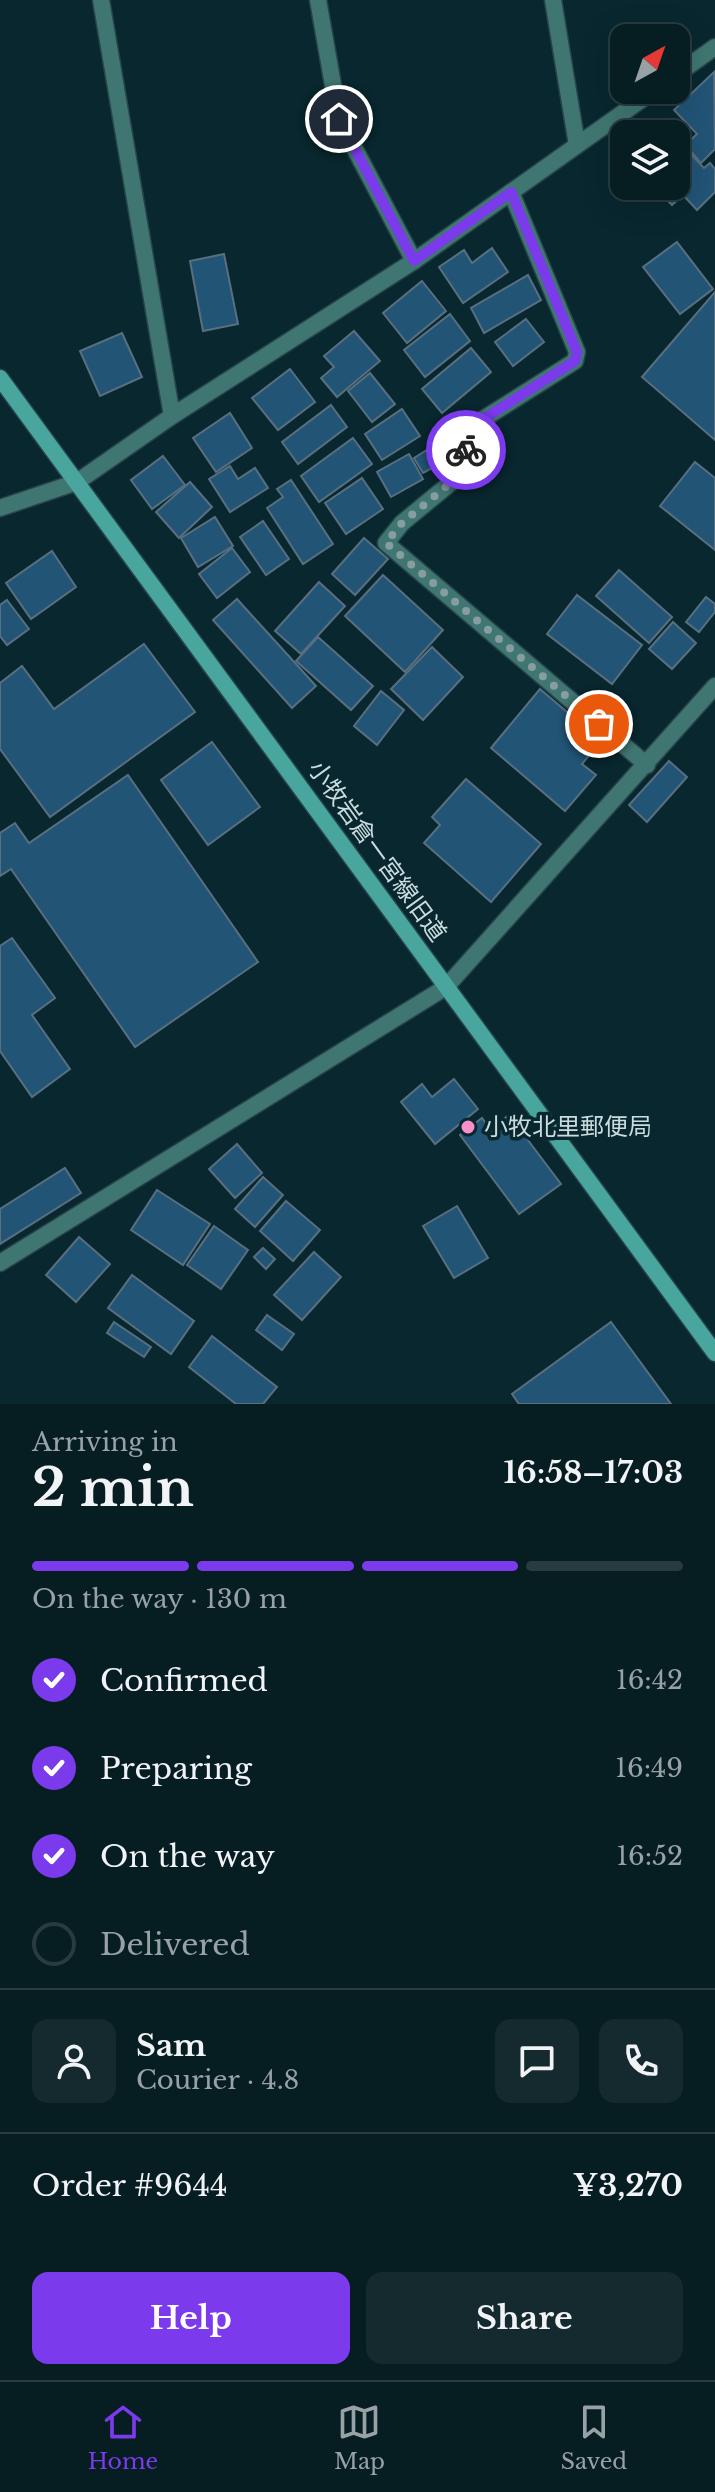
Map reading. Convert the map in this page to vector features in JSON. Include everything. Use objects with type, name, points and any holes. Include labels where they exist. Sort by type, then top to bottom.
[{"type":"street","points":[[101,0],[172,416]]},
{"type":"street","points":[[318,0],[339,119],[414,261]]},
{"type":"street","points":[[553,0],[577,145]]},
{"type":"street","points":[[690,65],[715,47]]},
{"type":"street","points":[[0,508],[77,482],[172,416],[414,261],[635,104]]},
{"type":"street","points":[[511,192],[577,352],[575,361],[477,423],[453,481],[402,523],[386,543],[647,765]]},
{"type":"street","name":"小牧岩倉一宮線旧道","points":[[0,378],[715,1353]]},
{"type":"street","points":[[0,1263],[446,987],[715,686]]},
{"type":"building","points":[[714,72],[715,149],[701,163],[690,151],[690,140],[697,134],[690,127],[690,120],[684,120],[674,110],[680,104],[690,104],[690,95]]},
{"type":"building","points":[[690,153],[704,168],[710,163],[715,169],[715,192],[697,210],[688,200]]},
{"type":"building","points":[[677,242],[713,289],[680,314],[643,267]]},
{"type":"building","points":[[492,248],[508,272],[463,303],[439,267],[464,250],[472,263]]},
{"type":"building","points":[[224,254],[238,324],[203,331],[190,261]]},
{"type":"building","points":[[528,275],[541,300],[484,333],[471,308]]},
{"type":"building","points":[[422,281],[446,311],[407,343],[383,313]]},
{"type":"building","points":[[715,292],[715,440],[642,377]]},
{"type":"building","points":[[450,314],[470,341],[425,377],[404,350]]},
{"type":"building","points":[[526,319],[544,342],[513,366],[495,342]]},
{"type":"building","points":[[354,331],[380,361],[337,397],[321,378],[334,367],[324,356]]},
{"type":"building","points":[[122,333],[142,377],[100,396],[80,351]]},
{"type":"building","points":[[471,348],[491,372],[442,413],[422,389]]},
{"type":"building","points":[[290,369],[315,402],[278,430],[252,398]]},
{"type":"building","points":[[370,373],[395,404],[372,422],[348,391]]},
{"type":"building","points":[[331,405],[347,427],[298,464],[282,442]]},
{"type":"building","points":[[402,409],[420,436],[382,460],[365,434]]},
{"type":"building","points":[[230,413],[252,448],[216,472],[193,438]]},
{"type":"building","points":[[353,438],[372,464],[319,502],[301,476]]},
{"type":"building","points":[[427,450],[436,466],[423,473],[414,458]]},
{"type":"building","points":[[409,454],[423,479],[391,497],[377,472]]},
{"type":"building","points":[[163,456],[185,485],[152,509],[131,480]]},
{"type":"building","points":[[695,462],[715,478],[715,550],[660,506]]},
{"type":"building","points":[[230,466],[238,479],[255,468],[268,488],[230,512],[209,479]]},
{"type":"building","points":[[362,478],[383,509],[346,534],[325,503]]},
{"type":"building","points":[[291,480],[333,544],[303,564],[267,508],[283,497],[277,489]]},
{"type":"building","points":[[190,482],[212,507],[179,538],[156,512]]},
{"type":"building","points":[[215,517],[233,546],[198,567],[181,538]]},
{"type":"building","points":[[263,521],[289,559],[266,575],[240,537]]},
{"type":"building","points":[[364,538],[388,559],[355,595],[332,574]]},
{"type":"building","points":[[232,548],[250,572],[217,598],[199,574]]},
{"type":"building","points":[[52,551],[76,587],[31,619],[6,583]]},
{"type":"building","points":[[619,570],[672,617],[649,643],[596,596]]},
{"type":"building","points":[[383,575],[443,630],[405,672],[345,616]]},
{"type":"building","points":[[319,582],[345,606],[301,654],[275,631]]},
{"type":"building","points":[[577,595],[642,645],[612,684],[547,634]]},
{"type":"building","points":[[706,597],[715,604],[715,612],[699,632],[686,622]]},
{"type":"building","points":[[237,599],[316,686],[292,708],[213,620]]},
{"type":"building","points":[[7,600],[29,629],[7,645],[0,636],[0,605]]},
{"type":"building","points":[[673,622],[696,643],[672,669],[649,649]]},
{"type":"building","points":[[318,637],[373,686],[351,710],[296,661]]},
{"type":"building","points":[[144,644],[195,712],[50,817],[0,749],[0,683],[22,666],[54,709]]},
{"type":"building","points":[[432,647],[463,677],[423,720],[391,689]]},
{"type":"building","points":[[540,689],[601,741],[582,764],[596,775],[565,811],[491,748]]},
{"type":"building","points":[[381,691],[404,710],[377,745],[354,726]]},
{"type":"building","points":[[212,742],[260,807],[208,845],[161,780]]},
{"type":"building","points":[[669,761],[687,777],[647,822],[629,805]]},
{"type":"building","points":[[128,775],[258,962],[135,1047],[11,869],[0,876],[0,833],[15,823],[29,843]]},
{"type":"building","points":[[466,779],[541,844],[491,902],[424,843],[440,825],[432,817]]},
{"type":"building","points":[[12,938],[55,998],[32,1015],[70,1069],[32,1097],[0,1051],[0,946]]},
{"type":"building","points":[[454,1079],[478,1109],[435,1144],[401,1102],[422,1084],[432,1097]]},
{"type":"building","points":[[509,1115],[561,1184],[519,1214],[460,1135],[482,1118],[490,1129]]},
{"type":"building","points":[[237,1144],[262,1173],[235,1198],[209,1169]]},
{"type":"building","points":[[65,1168],[81,1193],[0,1244],[0,1209]]},
{"type":"building","points":[[263,1177],[283,1195],[255,1227],[235,1209]]},
{"type":"building","points":[[157,1190],[210,1224],[183,1265],[131,1230]]},
{"type":"building","points":[[286,1201],[320,1230],[293,1261],[260,1231]]},
{"type":"building","points":[[457,1206],[488,1258],[454,1278],[423,1226]]},
{"type":"building","points":[[214,1226],[248,1250],[221,1289],[187,1265]]},
{"type":"building","points":[[79,1237],[110,1264],[76,1302],[46,1275]]},
{"type":"building","points":[[263,1248],[275,1259],[266,1269],[254,1257]]},
{"type":"building","points":[[314,1252],[341,1277],[302,1320],[274,1295]]},
{"type":"building","points":[[132,1275],[194,1321],[171,1354],[108,1308]]},
{"type":"building","points":[[267,1315],[294,1334],[282,1350],[256,1330]]},
{"type":"building","points":[[114,1322],[151,1347],[144,1357],[107,1333]]},
{"type":"building","points":[[611,1322],[671,1404],[519,1404],[512,1394]]},
{"type":"building","points":[[212,1336],[277,1387],[263,1404],[236,1404],[189,1367]]},
{"type":"way so far","points":[[466,450],[453,481],[402,523],[386,543],[599,724]]},
{"type":"place","name":"小牧北里郵便局","points":[[468,1127]]},
{"type":"route","points":[[339,119],[414,261],[511,192],[577,352],[575,361],[477,423],[466,450]]}]
